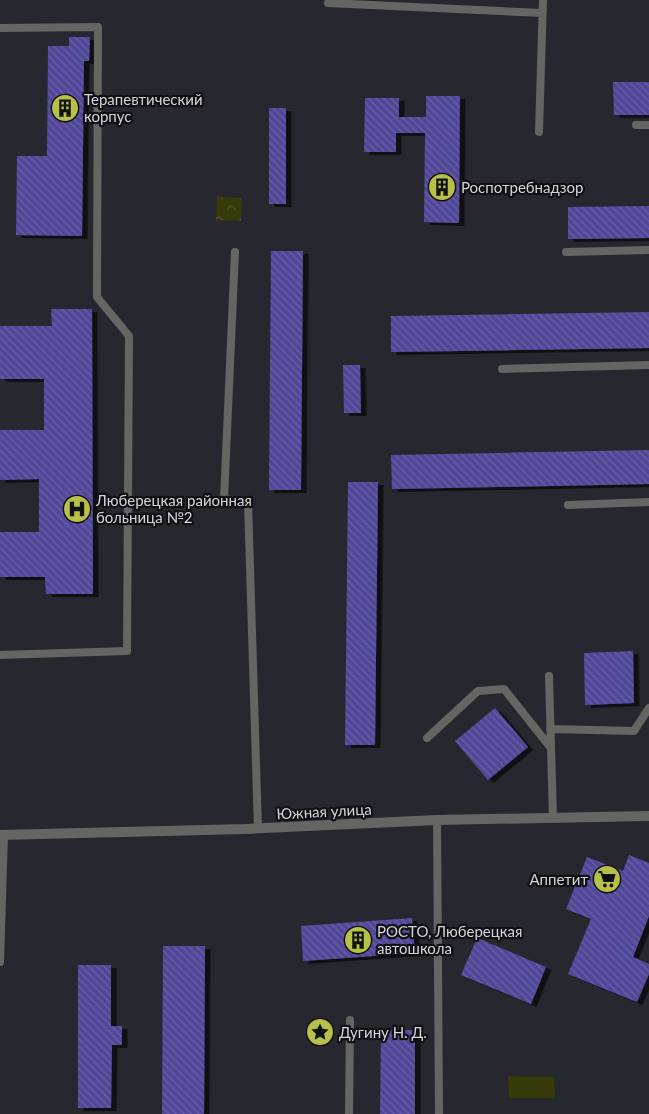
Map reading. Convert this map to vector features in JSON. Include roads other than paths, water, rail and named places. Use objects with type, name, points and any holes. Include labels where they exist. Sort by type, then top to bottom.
[{"type":"street","name":"Южная улица","points":[[2,835],[258,829],[437,820],[649,816]]},
{"type":"lane","points":[[539,132],[543,0]]},
{"type":"lane","points":[[328,3],[542,13]]},
{"type":"lane","points":[[0,28],[98,28],[96,297],[129,336],[127,651],[0,655]]},
{"type":"lane","points":[[636,125],[649,125]]},
{"type":"lane","points":[[566,252],[649,250]]},
{"type":"lane","points":[[235,252],[224,499],[248,502],[258,829]]},
{"type":"lane","points":[[502,369],[649,365]]},
{"type":"lane","points":[[568,505],[649,502]]},
{"type":"lane","points":[[549,676],[554,818]]},
{"type":"lane","points":[[427,738],[478,691],[504,689],[551,748]]},
{"type":"lane","points":[[550,729],[634,731],[649,708]]},
{"type":"lane","points":[[437,820],[439,1114]]},
{"type":"lane","points":[[0,962],[2,835]]},
{"type":"lane","points":[[349,1114],[350,1020]]},
{"type":"place","name":"Терапевтический корпус","points":[[65,108]]},
{"type":"place","name":"Роспотребнадзор","points":[[442,187]]},
{"type":"place","name":"Люберецкая районная больница №2","points":[[77,509]]},
{"type":"place","name":"Аппетит","points":[[607,879]]},
{"type":"place","name":"РОСТО, Люберецкая автошкола","points":[[358,940]]},
{"type":"place","name":"Дугину Н. Д.","points":[[320,1032]]}]
